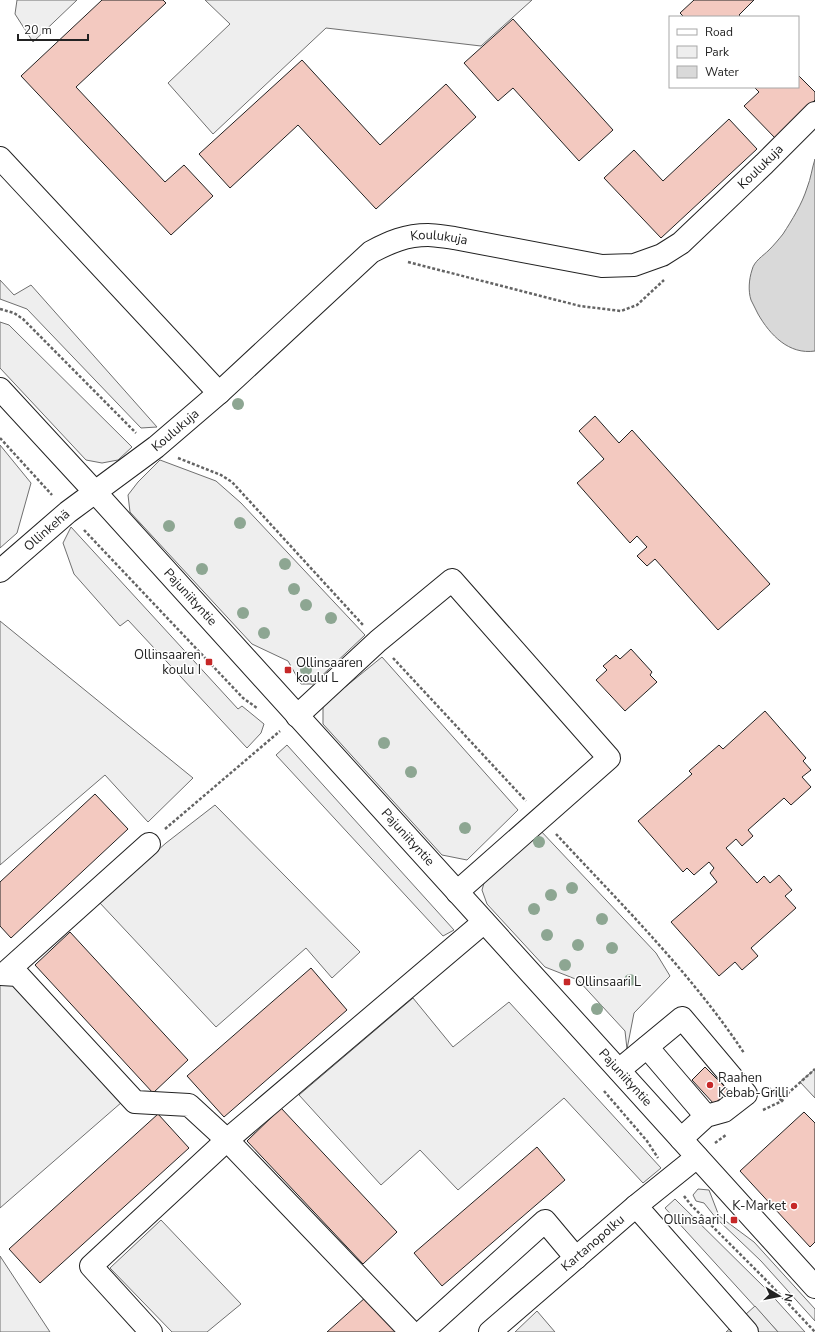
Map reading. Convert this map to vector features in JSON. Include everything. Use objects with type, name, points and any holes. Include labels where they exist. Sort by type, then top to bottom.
[{"type":"street","name":"Koulukuja","points":[[95,492],[156,448],[219,393],[370,252],[387,243],[405,238],[429,235],[454,238],[602,266],[634,265],[662,255],[681,243],[815,113]]},
{"type":"street","points":[[0,158],[219,393]]},
{"type":"street","name":"Pajuniityntie","points":[[0,389],[95,492],[289,723],[457,892],[814,1285]]},
{"type":"street","name":"Ollinkehä","points":[[0,571],[68,512],[95,492]]},
{"type":"street","points":[[289,723],[378,641],[452,580],[609,758],[457,892]]},
{"type":"street","points":[[2,974],[149,844]]},
{"type":"street","points":[[151,1332],[91,1266],[227,1140],[484,922]]},
{"type":"street","points":[[2,974],[18,976],[135,1102],[189,1105],[227,1140],[411,1332]]},
{"type":"street","points":[[619,1070],[682,1018],[746,1094],[724,1111],[706,1116],[681,1139]]},
{"type":"street","points":[[647,1047],[706,1116]]},
{"type":"street","name":"Kartanopolku","points":[[490,1332],[636,1206],[697,1157]]},
{"type":"street","points":[[636,1206],[747,1332]]},
{"type":"street","points":[[422,1332],[545,1221],[576,1258]]},
{"type":"path","points":[[0,309],[14,313],[23,319],[136,432],[156,448],[179,459],[221,474],[232,482],[670,957],[725,1025],[747,1058]]},
{"type":"path","points":[[0,438],[243,698],[262,710]]},
{"type":"path","points":[[277,725],[289,723]]},
{"type":"path","points":[[149,844],[289,723]]},
{"type":"path","points":[[764,1084],[782,1101]]},
{"type":"path","points":[[601,1088],[647,1141],[690,1205],[767,1281],[815,1332]]},
{"type":"green space","points":[[17,0],[77,0],[33,42],[15,14]]},
{"type":"green space","points":[[205,0],[532,0],[481,46],[326,28],[213,134],[168,83],[230,24]]},
{"type":"green space","points":[[0,280],[14,295],[31,285],[157,427],[141,428],[27,309],[0,299]]},
{"type":"green space","points":[[0,322],[9,325],[132,447],[118,460],[102,463],[86,460],[0,368]]},
{"type":"green space","points":[[0,445],[31,483],[17,533],[0,548]]},
{"type":"green space","points":[[160,460],[216,481],[241,503],[365,635],[313,684],[301,684],[288,661],[252,644],[130,512],[128,495],[138,482]]},
{"type":"green space","points":[[71,527],[238,709],[242,706],[264,724],[261,733],[247,748],[128,620],[120,626],[74,574],[63,543]]},
{"type":"green space","points":[[0,621],[193,778],[148,822],[105,775],[0,865]]},
{"type":"green space","points":[[382,657],[518,810],[467,860],[442,855],[323,724],[323,705]]},
{"type":"green space","points":[[287,745],[454,930],[443,936],[276,755]]},
{"type":"green space","points":[[215,805],[360,952],[332,978],[306,948],[216,1027],[99,902],[166,843]]},
{"type":"green space","points":[[539,829],[656,953],[670,976],[634,1013],[627,1049],[625,1031],[578,980],[545,967],[487,904],[482,890],[486,876]]},
{"type":"green space","points":[[0,982],[15,985],[122,1102],[0,1208]]},
{"type":"green space","points":[[413,998],[453,1047],[509,1002],[661,1168],[643,1183],[564,1098],[458,1190],[420,1150],[381,1185],[299,1095]]},
{"type":"green space","points":[[698,1189],[709,1190],[719,1216],[754,1242],[815,1309],[815,1321],[761,1261],[716,1218],[704,1203],[696,1201],[693,1195]]},
{"type":"green space","points":[[675,1199],[767,1290],[805,1332],[778,1332],[665,1208]]},
{"type":"green space","points":[[0,1256],[50,1332],[0,1332]]},
{"type":"shaded area","points":[[815,1069],[815,1098],[800,1082]]},
{"type":"shaded area","points":[[161,1220],[241,1304],[207,1332],[172,1332],[110,1268]]},
{"type":"shaded area","points":[[755,1306],[778,1332],[726,1332]]},
{"type":"shaded area","points":[[537,1311],[555,1332],[515,1332]]},
{"type":"water","points":[[815,159],[815,351],[806,351],[789,347],[774,336],[763,322],[751,300],[749,285],[753,267],[783,234],[800,206]]},
{"type":"building","points":[[102,0],[163,0],[166,3],[76,87],[165,182],[184,165],[213,196],[171,235],[21,76]]},
{"type":"building","points":[[694,0],[754,0],[739,15],[740,16],[683,16],[680,13]]},
{"type":"building","points":[[513,19],[613,130],[579,161],[513,88],[498,101],[464,63]]},
{"type":"building","points":[[302,60],[380,145],[446,84],[476,117],[376,209],[298,125],[230,188],[199,154]]},
{"type":"building","points":[[799,76],[815,92],[815,100],[776,139],[744,106],[759,92],[755,88],[799,88]]},
{"type":"building","points":[[729,119],[757,149],[661,238],[604,178],[634,150],[663,181]]},
{"type":"building","points":[[595,416],[619,443],[632,430],[770,584],[718,630],[655,559],[647,566],[637,556],[647,547],[637,536],[630,543],[577,483],[604,459],[579,431]]},
{"type":"building","points":[[631,649],[652,672],[650,675],[657,682],[625,711],[596,680],[607,670],[603,666],[616,655],[620,659]]},
{"type":"building","points":[[765,711],[806,758],[803,761],[811,770],[802,777],[811,787],[791,805],[784,798],[748,830],[753,836],[742,846],[736,839],[726,848],[757,883],[764,876],[770,883],[779,875],[792,890],[785,896],[796,908],[751,948],[758,956],[742,970],[735,962],[719,976],[671,922],[717,882],[710,873],[714,868],[709,862],[694,875],[687,868],[683,872],[638,821],[692,774],[689,771],[719,745],[723,749]]},
{"type":"building","points":[[95,794],[128,829],[11,938],[0,926],[0,882]]},
{"type":"building","points":[[70,932],[188,1060],[153,1093],[35,965]]},
{"type":"building","points":[[311,968],[347,1010],[224,1117],[187,1076]]},
{"type":"building","name":"Raahen Kebab-Grilli","points":[[705,1067],[729,1091],[714,1104],[692,1080]]},
{"type":"building","points":[[281,1108],[397,1232],[363,1264],[247,1141]]},
{"type":"building","name":"K-Market","points":[[804,1112],[815,1123],[815,1242],[810,1247],[740,1171]]},
{"type":"building","points":[[158,1114],[189,1148],[40,1283],[9,1249]]},
{"type":"building","points":[[537,1147],[565,1180],[442,1286],[414,1253]]},
{"type":"building","points":[[366,1297],[397,1331],[396,1332],[327,1332]]},
{"type":"place","name":"Ollinsaaren koulu I","points":[[209,662]]},
{"type":"place","name":"Ollinsaaren koulu L","points":[[288,670]]},
{"type":"place","name":"Ollinsaari L","points":[[567,982]]},
{"type":"place","name":"Raahen Kebab-Grilli","points":[[710,1085]]},
{"type":"place","name":"K-Market","points":[[794,1206]]},
{"type":"place","name":"Ollinsaari I","points":[[734,1220]]}]
